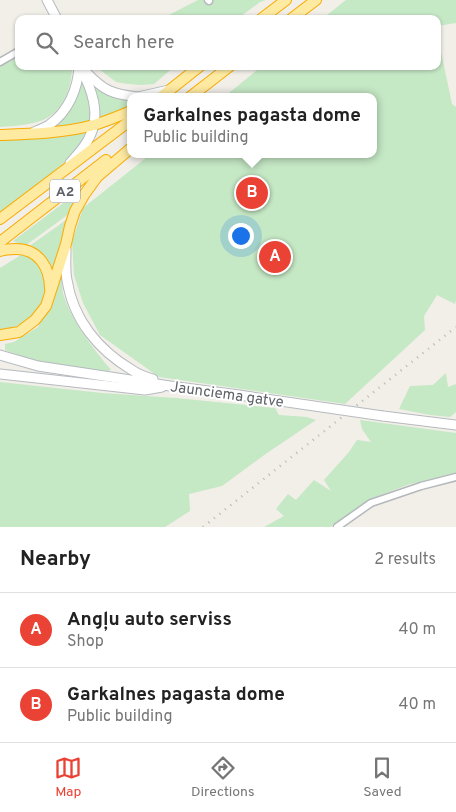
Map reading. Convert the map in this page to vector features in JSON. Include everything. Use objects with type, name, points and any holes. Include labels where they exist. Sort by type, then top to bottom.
[{"type":"highway","points":[[266,15],[286,0]]},
{"type":"highway","points":[[296,15],[316,0]]},
{"type":"highway","points":[[164,93],[195,70]]},
{"type":"highway","points":[[195,93],[225,70]]},
{"type":"highway","points":[[0,135],[32,134],[94,125],[127,113]]},
{"type":"highway","name":"A2","points":[[0,219],[127,123]]},
{"type":"highway","name":"A2","points":[[0,242],[127,144]]},
{"type":"highway","points":[[0,335],[19,332],[35,320],[46,306],[75,211],[96,177],[127,151]]},
{"type":"highway","points":[[0,251],[23,250],[34,255],[44,264],[48,273],[50,295]]},
{"type":"main road","points":[[47,0],[54,15]]},
{"type":"main road","points":[[32,134],[48,126],[65,109],[74,92],[79,70]]},
{"type":"main road","points":[[62,173],[88,140],[94,125],[95,110],[93,99],[89,84],[82,70]]},
{"type":"main road","points":[[84,70],[95,81],[112,92],[127,96]]},
{"type":"main road","points":[[66,244],[67,280],[71,298],[77,314],[86,329],[96,342],[119,362],[133,371],[170,386]]},
{"type":"main road","name":"Jaunciema gatve","points":[[0,355],[38,366],[456,425]]},
{"type":"main road","points":[[0,374],[145,390],[170,386]]},
{"type":"street","points":[[0,62],[15,53]]},
{"type":"street","points":[[337,527],[371,503],[421,486],[456,477]]},
{"type":"green space","points":[[198,0],[266,0],[260,2],[242,15],[169,15]]},
{"type":"green space","points":[[346,0],[456,0],[456,23],[441,25],[441,15],[327,15]]},
{"type":"green space","points":[[441,52],[452,104],[456,107],[455,304],[437,295],[424,316],[425,330],[345,404],[159,377],[100,335],[83,303],[74,275],[72,242],[83,208],[146,158],[377,158],[377,93],[229,93],[257,70],[441,70]]},
{"type":"green space","points":[[15,55],[15,70],[72,70],[65,98],[56,111],[43,120],[22,125],[0,127],[0,64]]},
{"type":"green space","points":[[100,70],[170,70],[154,84],[141,85],[116,82]]},
{"type":"green space","points":[[80,83],[85,83],[90,96],[92,122],[51,129],[70,109]]},
{"type":"green space","points":[[97,87],[127,98],[127,109],[99,121],[94,90]]},
{"type":"green space","points":[[88,130],[83,141],[63,164],[0,212],[0,141]]},
{"type":"green space","points":[[78,192],[81,196],[70,213],[25,246],[13,241]]},
{"type":"green space","points":[[69,218],[53,275],[28,247]]},
{"type":"green space","points":[[21,255],[30,258],[41,270],[45,286],[44,295],[34,315],[0,332],[0,268]]},
{"type":"green space","points":[[61,273],[63,293],[71,314],[111,370],[104,372],[69,368],[34,361],[5,350],[5,344],[14,342],[38,327],[57,290]]},
{"type":"green space","points":[[446,373],[448,387],[456,384],[456,412],[450,417],[399,409],[410,386],[433,385]]},
{"type":"green space","points":[[0,382],[275,408],[279,415],[307,417],[316,420],[222,486],[189,494],[190,511],[165,527],[0,527]]},
{"type":"green space","points":[[360,420],[456,433],[456,475],[410,484],[370,499],[330,527],[264,527],[284,516],[276,509],[288,494],[296,500],[314,480],[331,491],[324,480],[357,440],[371,442],[362,429]]},
{"type":"railway","points":[[203,527],[456,327]]},
{"type":"place","name":"Garkalnes pagasta dome","points":[[252,193]]},
{"type":"place","name":"Angļu auto serviss","points":[[275,257]]}]
